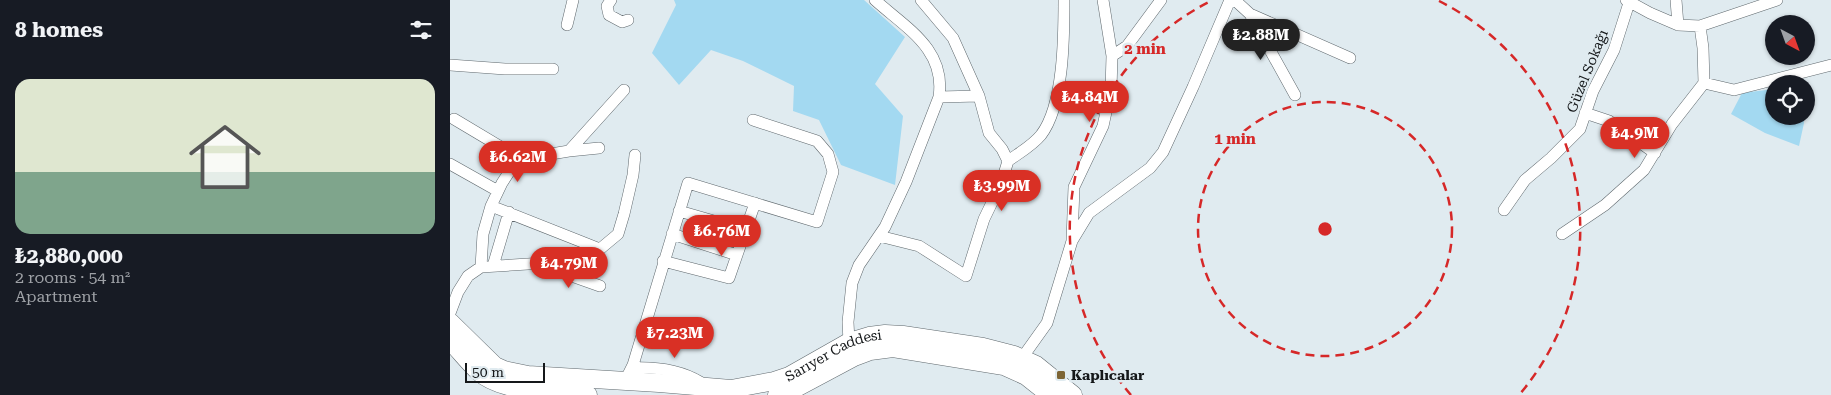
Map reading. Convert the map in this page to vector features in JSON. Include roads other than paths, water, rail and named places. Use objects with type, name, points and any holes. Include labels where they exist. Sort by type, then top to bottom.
[{"type":"main road","name":"Sarıyer Caddesi","points":[[450,322],[487,359],[504,370],[528,375],[627,381],[709,391],[739,392],[789,376],[851,350]]},
{"type":"main road","name":"Sarıyer Caddesi","points":[[777,395],[796,388],[869,336],[885,334],[903,335],[992,349],[1019,364],[1036,365],[1073,395]]},
{"type":"main road","points":[[454,350],[480,373],[508,387],[588,395]]},
{"type":"main road","name":"Sarıyer Caddesi","points":[[1019,364],[1026,376],[1050,395]]},
{"type":"street","points":[[567,24],[573,0]]},
{"type":"street","points":[[611,0],[607,6],[609,15],[622,22],[628,20]]},
{"type":"street","points":[[851,350],[848,322],[852,283],[860,265],[885,227],[906,182],[939,97],[941,83],[937,65],[926,44],[875,0]]},
{"type":"street","points":[[921,0],[953,38],[979,96],[989,133],[1002,149],[1008,161]]},
{"type":"street","points":[[879,236],[919,246],[966,276],[984,219],[1001,184],[1008,161],[1030,146],[1041,135],[1052,117],[1060,76],[1064,0]]},
{"type":"street","points":[[1019,364],[1047,323],[1072,240],[1074,187],[1103,126],[1111,89],[1112,56],[1103,0]]},
{"type":"street","points":[[1112,56],[1127,46],[1162,0]]},
{"type":"street","points":[[1072,240],[1090,213],[1150,168],[1163,152],[1230,0]]},
{"type":"street","points":[[1237,0],[1238,4],[1250,14],[1350,58]]},
{"type":"street","points":[[1676,0],[1678,25]]},
{"type":"street","points":[[1627,1],[1678,25],[1700,26],[1777,0]]},
{"type":"street","name":"Güzel Sokağı","points":[[1504,210],[1525,180],[1580,129],[1593,91],[1614,50],[1627,1]]},
{"type":"street","points":[[1250,14],[1295,95]]},
{"type":"street","points":[[1562,234],[1605,205],[1644,170],[1672,124],[1704,83],[1700,26]]},
{"type":"street","points":[[450,64],[504,69],[553,70]]},
{"type":"street","points":[[1704,83],[1734,90],[1831,65]]},
{"type":"street","points":[[1817,70],[1831,69]]},
{"type":"street","points":[[569,151],[624,90]]},
{"type":"street","points":[[939,97],[979,96]]},
{"type":"street","points":[[1585,113],[1609,121],[1655,152]]},
{"type":"street","points":[[454,119],[521,159]]},
{"type":"street","points":[[627,381],[688,183],[816,222],[833,172],[828,154],[817,141],[754,120]]},
{"type":"street","points":[[481,266],[483,234],[491,206],[513,166],[521,159],[600,148]]},
{"type":"street","points":[[450,313],[458,292],[468,276],[481,266],[560,262],[600,249],[618,234],[633,175],[635,155]]},
{"type":"street","points":[[450,164],[498,191]]},
{"type":"street","points":[[663,261],[729,278],[755,203]]},
{"type":"street","points":[[491,206],[600,249]]},
{"type":"street","points":[[679,211],[745,230]]},
{"type":"street","points":[[493,266],[509,212]]},
{"type":"street","points":[[672,234],[736,255]]},
{"type":"street","points":[[560,262],[569,275],[600,286]]},
{"type":"place","name":"Kaplıcalar","points":[[1061,375]]}]
